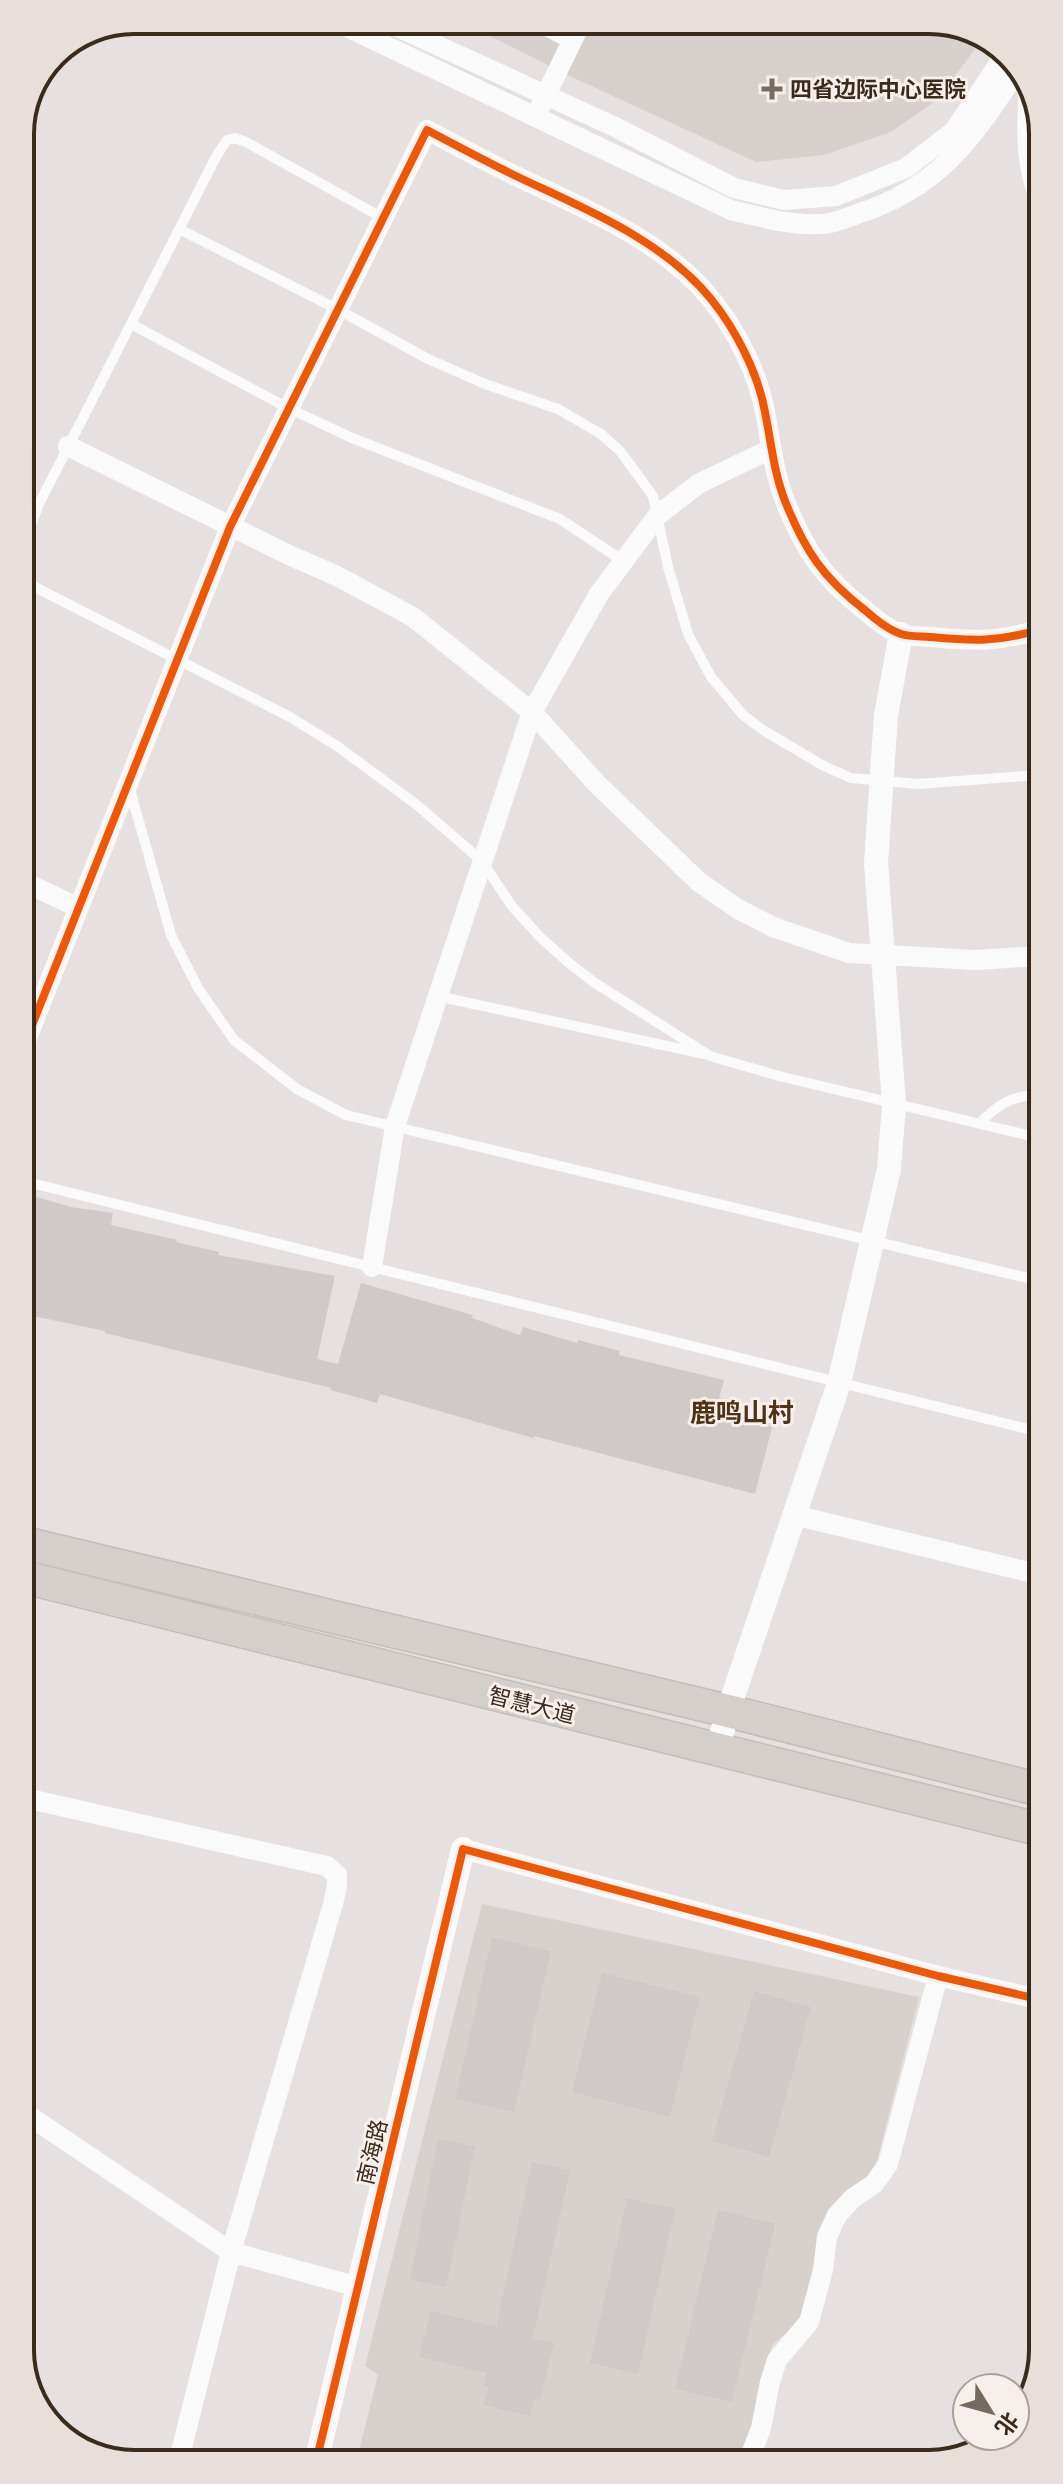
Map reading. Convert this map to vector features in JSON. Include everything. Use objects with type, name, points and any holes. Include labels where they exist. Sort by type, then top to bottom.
[{"type":"main road","name":"智慧大道","points":[[34,1545],[728,1711],[1029,1787]]},
{"type":"main road","name":"智慧大道","points":[[34,1579],[1029,1827]]},
{"type":"street","points":[[361,34],[731,210],[787,223],[825,224],[871,210],[910,191],[943,167],[971,139],[1012,78]]},
{"type":"street","points":[[412,34],[615,127],[734,188],[784,200],[836,196],[906,168],[954,131],[1000,63]]},
{"type":"street","points":[[534,118],[576,34]]},
{"type":"street","points":[[1028,119],[1029,152]]},
{"type":"street","points":[[34,1019],[230,527],[427,130],[566,199],[654,248],[688,275],[710,298],[731,327],[765,409],[784,499],[806,546],[824,574],[873,617],[901,634],[985,641],[1029,632]]},
{"type":"street","points":[[68,446],[230,527],[337,576],[413,617],[532,712],[657,844],[712,891],[773,927],[849,953],[976,960],[1029,957]]},
{"type":"street","points":[[372,1267],[395,1126],[532,712],[599,594],[658,515],[698,484],[771,449]]},
{"type":"street","points":[[717,1750],[839,1383],[889,1169],[894,1104],[876,863],[886,715],[901,634]]},
{"type":"street","points":[[34,887],[77,907]]},
{"type":"street","points":[[794,1515],[1029,1572]]},
{"type":"street","points":[[34,1800],[327,1866],[337,1875],[333,1904],[231,2252],[181,2450]]},
{"type":"street","points":[[463,1849],[938,1976],[1029,1997]]},
{"type":"street","name":"南海路","points":[[319,2450],[463,1849]]},
{"type":"street","points":[[753,2450],[777,2360],[809,2322],[820,2284],[827,2237],[837,2215],[853,2198],[874,2184],[888,2164],[938,1976]]},
{"type":"street","points":[[34,2119],[231,2252],[358,2287]]},
{"type":"lane","points":[[34,517],[227,140],[235,138],[383,218]]},
{"type":"lane","points":[[179,229],[428,359],[580,420],[620,451],[653,496],[668,567],[688,634],[711,677],[743,715],[763,730],[851,778],[918,784],[1029,776]]},
{"type":"lane","points":[[131,324],[288,408],[352,438],[560,519],[623,561]]},
{"type":"lane","points":[[34,587],[290,717],[337,746],[417,805],[482,861],[511,905],[569,963],[710,1056]]},
{"type":"lane","points":[[128,782],[171,935],[198,988],[234,1040],[297,1089],[346,1115],[1029,1278]]},
{"type":"lane","points":[[437,996],[710,1056],[779,1076],[1029,1135]]},
{"type":"lane","points":[[980,1123],[1005,1101],[1029,1095]]},
{"type":"lane","points":[[34,1184],[1029,1429]]},
{"type":"shaded area","name":"四省边际中心医院","points":[[486,34],[936,34],[977,46],[938,99],[891,132],[824,155],[756,162]]},
{"type":"shaded area","points":[[482,1904],[919,1997],[874,2173],[834,2205],[802,2320],[772,2345],[747,2450],[359,2450],[378,2374],[365,2366]]},
{"type":"building","points":[[34,1196],[71,1207],[113,1213],[111,1225],[177,1240],[219,1252],[218,1255],[335,1276],[317,1359],[338,1364],[361,1283],[473,1315],[472,1318],[520,1335],[523,1327],[577,1343],[578,1340],[620,1351],[619,1355],[724,1380],[719,1398],[776,1412],[755,1494],[533,1438],[380,1394],[377,1403],[331,1388],[34,1316]]},
{"type":"building","points":[[492,1937],[551,1951],[514,2112],[455,2099]]},
{"type":"building","points":[[602,1973],[700,1997],[670,2117],[572,2092]]},
{"type":"building","points":[[754,1991],[811,2007],[769,2157],[712,2141]]},
{"type":"building","points":[[438,2139],[475,2146],[446,2287],[410,2280]]},
{"type":"building","points":[[532,2162],[570,2170],[533,2338],[554,2343],[540,2400],[535,2398],[530,2416],[484,2405],[489,2387],[484,2386],[487,2373],[419,2357],[431,2311],[496,2327]]},
{"type":"building","points":[[627,2198],[675,2209],[638,2374],[590,2363]]},
{"type":"building","points":[[718,2210],[775,2224],[732,2402],[675,2389]]},
{"type":"cycle path","points":[[34,1020],[230,527],[427,130],[622,228],[670,260],[711,299],[737,338],[757,382],[778,480],[800,535],[827,575],[851,599],[887,627],[905,635],[985,640],[1029,632]]},
{"type":"cycle path","points":[[319,2450],[463,1849],[938,1976],[1029,1997]]},
{"type":"place","name":"四省边际中心医院","points":[[772,89]]},
{"type":"district","name":"鹿鸣山村","points":[[742,1413]]}]
